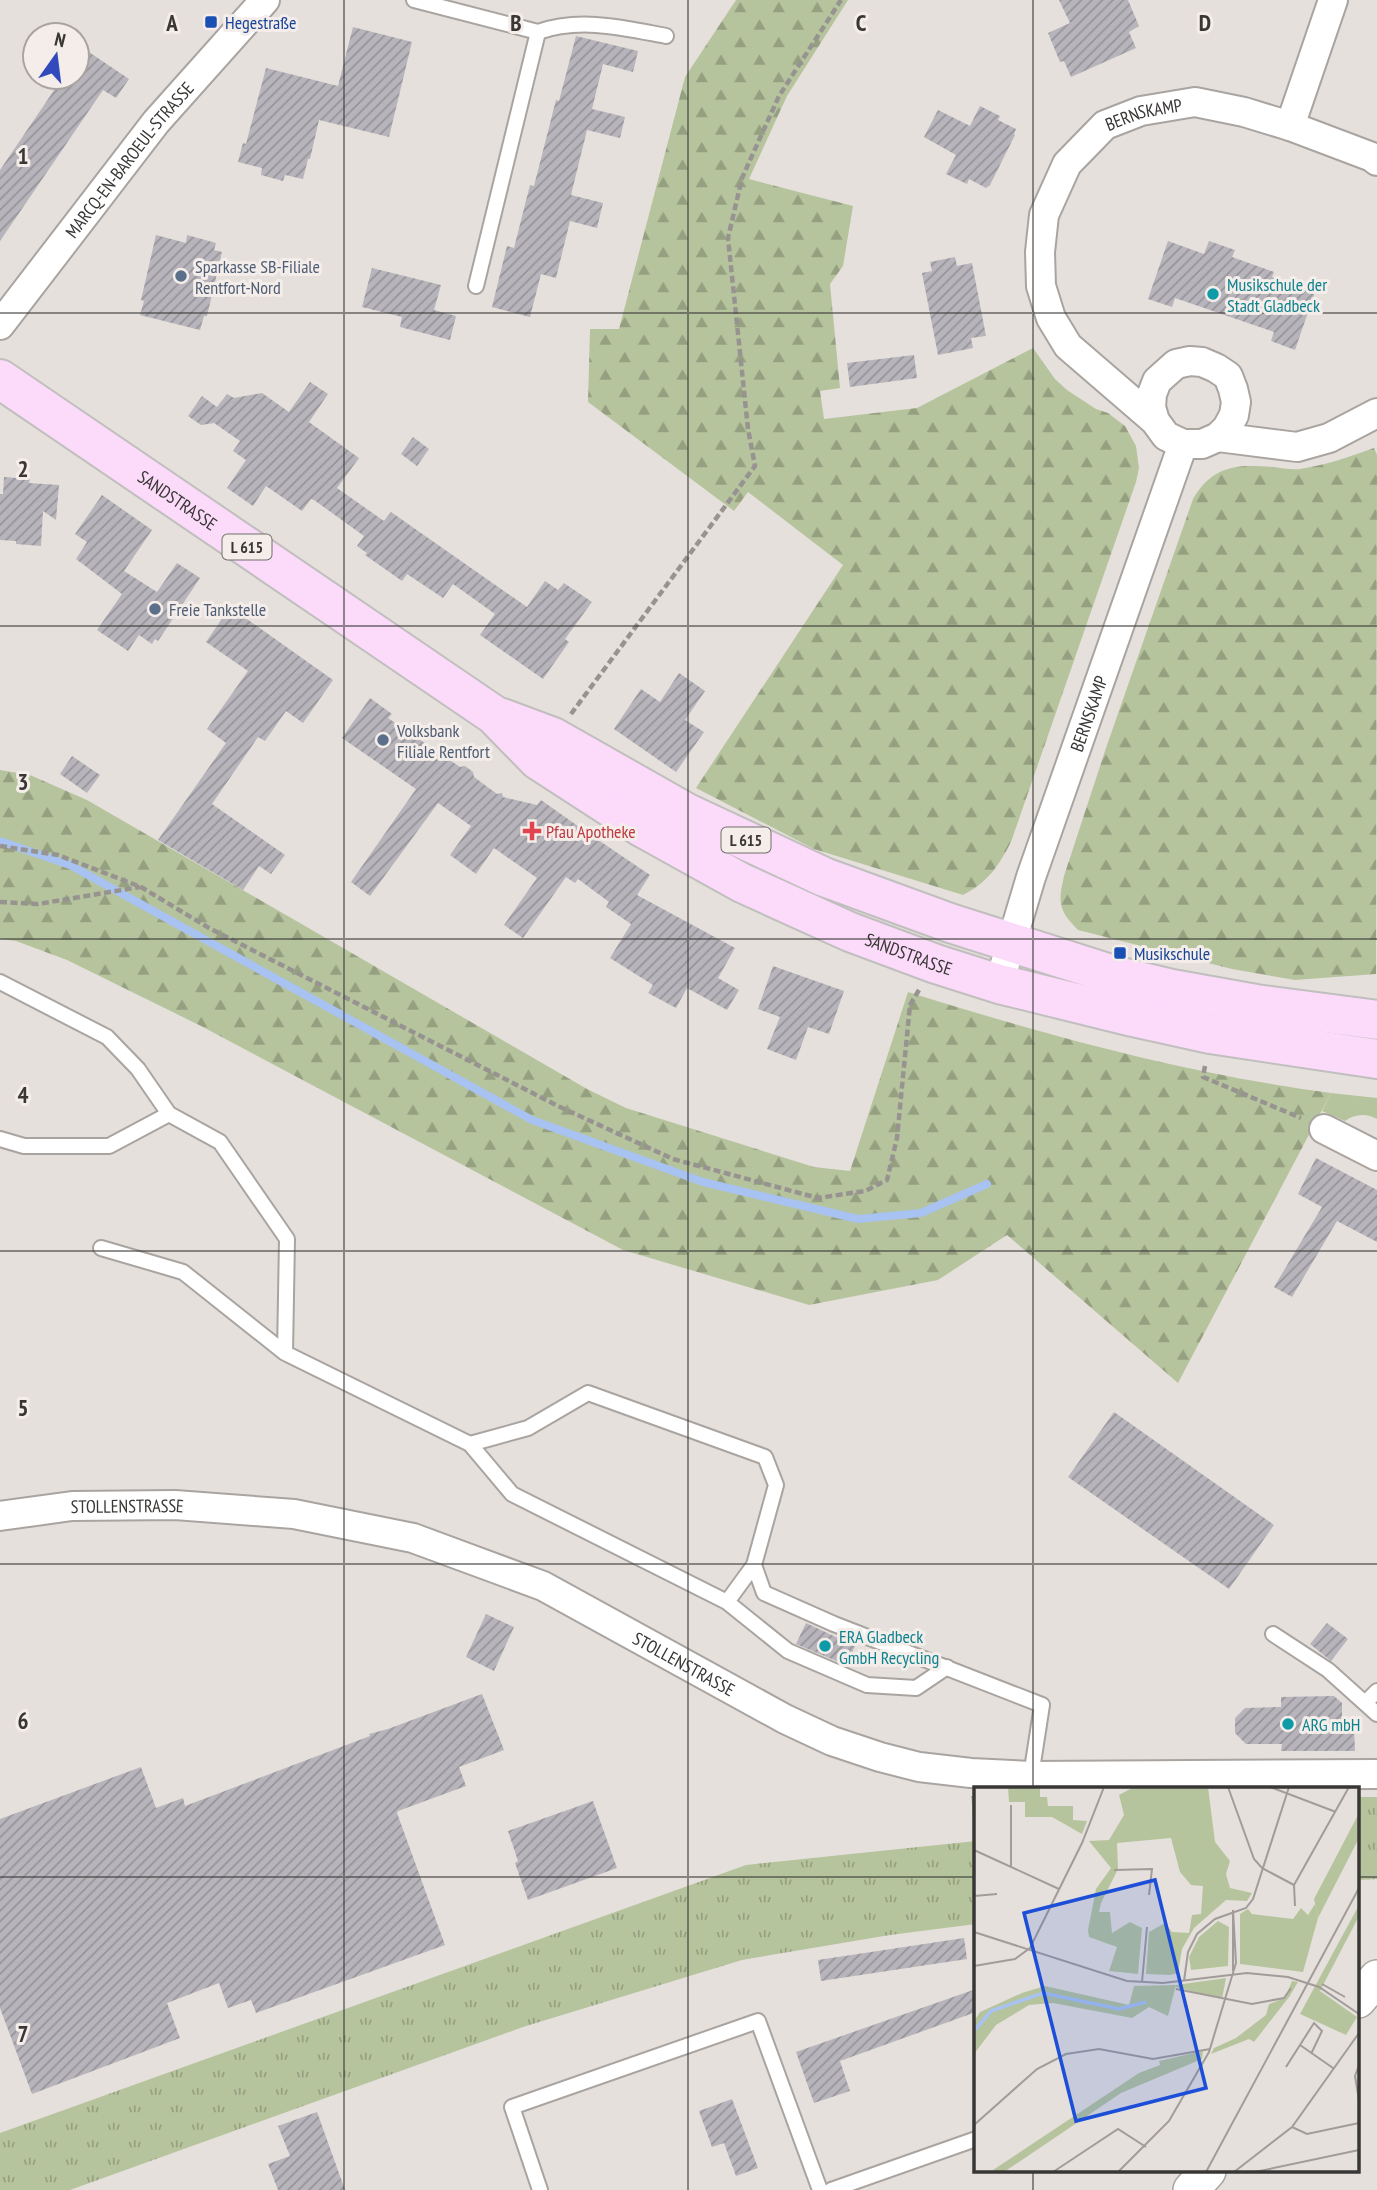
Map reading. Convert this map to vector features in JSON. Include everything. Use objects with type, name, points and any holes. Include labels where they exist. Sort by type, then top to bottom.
[{"type":"main road","name":"SANDSTRASSE","points":[[0,379],[494,715],[538,760],[643,828],[743,883],[850,932],[999,984],[1210,1034],[1377,1059]]},
{"type":"main road","name":"SANDSTRASSE","points":[[494,715],[553,737],[687,813],[824,877],[1011,943],[1117,976],[1172,989],[1256,1004],[1377,1020]]},
{"type":"street","name":"MARCQ-EN-BAROEUL-STRASSE","points":[[0,325],[156,122],[265,0]]},
{"type":"street","points":[[1290,126],[1333,0]]},
{"type":"street","name":"BERNSKAMP","points":[[999,984],[1031,877],[1183,444],[1166,436],[1155,421],[1068,346],[1051,318],[1041,286],[1040,252],[1044,215],[1067,164],[1105,125],[1141,111],[1195,102],[1244,112],[1290,126],[1377,161]]},
{"type":"street","points":[[1155,421],[1151,407],[1152,394],[1157,381],[1176,364],[1202,362],[1228,376],[1236,402],[1234,415],[1227,428],[1218,437],[1202,444],[1183,444]]},
{"type":"street","points":[[1218,437],[1297,447],[1329,438],[1377,413]]},
{"type":"street","points":[[1324,1129],[1377,1156]]},
{"type":"street","name":"STOLLENSTRASSE","points":[[0,1516],[72,1506],[175,1505],[294,1514],[413,1538],[543,1586],[785,1720],[832,1741],[919,1767],[1031,1776],[1377,1773]]},
{"type":"street","points":[[1360,1998],[1377,1978]]},
{"type":"street","points":[[1191,2190],[1207,2172]]},
{"type":"lane","points":[[414,0],[538,32],[554,26],[606,25],[666,36]]},
{"type":"lane","points":[[476,286],[538,32]]},
{"type":"lane","points":[[0,982],[107,1037],[138,1069],[169,1114],[220,1142],[287,1239],[285,1353]]},
{"type":"lane","points":[[0,1139],[24,1146],[109,1146],[169,1114]]},
{"type":"lane","points":[[101,1248],[183,1272],[285,1353],[470,1444],[512,1494],[727,1602],[788,1651],[867,1685],[916,1688],[947,1667]]},
{"type":"lane","points":[[470,1444],[528,1428],[588,1394],[765,1457],[776,1485],[754,1565],[727,1602]]},
{"type":"lane","points":[[754,1565],[764,1593],[834,1624],[1042,1705],[1031,1776]]},
{"type":"lane","points":[[1273,1634],[1328,1670],[1377,1714]]},
{"type":"lane","points":[[1365,1703],[1377,1691]]},
{"type":"lane","points":[[540,2190],[512,2107],[758,2021],[820,2190]]},
{"type":"lane","points":[[831,2190],[974,2140]]},
{"type":"path","points":[[553,737],[755,466],[748,429],[728,238],[742,178],[779,96],[841,0]]},
{"type":"path","points":[[0,846],[58,855],[141,887],[209,928],[558,1106],[673,1159],[818,1198],[865,1191],[887,1180],[897,1138],[910,1005],[936,964]]},
{"type":"path","points":[[0,902],[38,904],[141,887]]},
{"type":"path","points":[[1210,1034],[1203,1077],[1324,1129]]},
{"type":"green space","points":[[736,0],[848,0],[787,96],[749,179],[853,206],[843,266],[830,284],[840,388],[820,391],[824,419],[917,408],[1033,348],[1055,379],[1067,390],[1125,426],[1136,446],[1139,468],[1136,482],[1011,842],[992,873],[963,895],[814,849],[696,788],[843,565],[748,492],[734,511],[588,402],[590,329],[619,329],[685,77]]},
{"type":"green space","points":[[1374,448],[1377,455],[1376,974],[1295,980],[1232,969],[1078,930],[1061,906],[1064,876],[1193,499],[1209,479],[1227,469],[1248,466],[1300,469]]},
{"type":"green space","points":[[0,770],[30,775],[87,800],[587,1089],[626,1108],[814,1167],[850,1171],[908,992],[1012,1023],[1170,1064],[1331,1093],[1178,1383],[1007,1235],[938,1280],[809,1305],[623,1250],[201,1026],[67,960],[16,941],[0,939]]},
{"type":"green space","points":[[1331,1093],[1377,1098],[1377,1119],[1361,1115],[1345,1121],[1322,1111]]},
{"type":"green space","points":[[971,1796],[974,1796],[974,1823]]},
{"type":"green space","points":[[1360,1797],[1377,1797],[1377,1879],[1360,1880]]},
{"type":"green space","points":[[974,1841],[974,1924],[890,1935],[742,1960],[523,2027],[70,2190],[0,2190],[0,2133],[746,1865]]},
{"type":"building","points":[[1059,0],[1128,0],[1139,26],[1129,32],[1136,48],[1071,77],[1064,61],[1060,62],[1048,33],[1070,23]]},
{"type":"building","points":[[353,27],[412,42],[389,137],[319,120],[303,179],[285,175],[283,181],[261,175],[262,168],[238,162],[243,143],[246,144],[266,68],[338,86]]},
{"type":"building","points":[[576,36],[638,51],[633,72],[603,64],[592,109],[625,117],[620,138],[587,130],[571,195],[603,203],[597,228],[570,221],[556,278],[541,274],[530,317],[492,307],[507,246],[514,248],[530,185],[534,186]]},
{"type":"building","points":[[91,53],[129,79],[116,98],[103,90],[0,241],[0,170],[54,91],[91,91]]},
{"type":"building","points":[[980,106],[1000,116],[998,120],[1016,129],[990,185],[986,188],[969,179],[967,184],[946,174],[956,155],[924,137],[938,110],[970,126]]},
{"type":"building","name":"Sparkasse SB-Filiale Rentfort-Nord","points":[[156,235],[186,243],[187,235],[216,243],[214,250],[222,252],[207,316],[204,316],[200,330],[140,315]]},
{"type":"building","name":"Musikschule der Stadt Gladbeck","points":[[1168,241],[1204,254],[1209,241],[1235,250],[1232,257],[1274,272],[1272,277],[1315,292],[1295,350],[1271,341],[1274,332],[1175,298],[1172,307],[1148,299]]},
{"type":"building","points":[[955,257],[957,266],[972,263],[986,336],[971,338],[973,348],[938,355],[922,273],[932,271],[930,262]]},
{"type":"building","points":[[372,268],[441,285],[434,310],[456,316],[450,340],[400,327],[402,317],[362,307]]},
{"type":"building","points":[[914,355],[917,378],[850,387],[847,363]]},
{"type":"building","points":[[310,382],[328,394],[309,422],[359,458],[337,488],[384,521],[391,512],[527,607],[545,581],[558,590],[564,583],[592,602],[565,639],[569,642],[543,679],[480,635],[495,614],[453,584],[443,598],[407,574],[402,581],[365,555],[367,553],[357,546],[364,536],[314,500],[311,499],[302,511],[266,486],[253,506],[227,488],[246,460],[233,451],[240,441],[214,423],[201,425],[188,416],[202,396],[217,407],[227,394],[234,398],[262,393],[289,412]]},
{"type":"building","points":[[413,437],[429,449],[417,466],[401,454]]},
{"type":"building","points":[[4,477],[30,479],[29,483],[59,485],[56,520],[43,511],[41,546],[0,540],[0,494],[3,494]]},
{"type":"building","points":[[102,495],[152,530],[124,571],[157,592],[177,563],[200,578],[158,641],[155,639],[152,644],[139,635],[128,651],[97,630],[122,594],[76,559],[87,542],[75,534]]},
{"type":"building","points":[[230,607],[333,680],[303,723],[286,711],[265,741],[258,737],[212,804],[285,855],[271,874],[259,866],[243,890],[158,840],[226,743],[207,729],[248,671],[206,642]]},
{"type":"building","points":[[679,673],[705,691],[685,720],[704,732],[676,772],[614,729],[641,689],[660,702]]},
{"type":"building","points":[[370,698],[392,714],[388,718],[460,767],[465,766],[473,772],[474,777],[497,794],[502,793],[503,797],[537,805],[541,800],[650,875],[637,895],[735,948],[718,978],[739,990],[727,1010],[687,988],[676,1008],[648,993],[653,985],[610,958],[631,924],[606,907],[609,902],[578,879],[575,883],[566,877],[523,938],[504,925],[537,878],[494,848],[476,874],[450,855],[471,826],[438,803],[370,896],[351,882],[416,789],[342,738]]},
{"type":"building","points":[[72,756],[100,775],[87,793],[60,774]]},
{"type":"building","points":[[773,966],[844,991],[829,1034],[808,1027],[796,1060],[767,1049],[780,1017],[758,1009]]},
{"type":"building","points":[[1316,1158],[1377,1190],[1377,1242],[1337,1221],[1292,1297],[1274,1287],[1322,1207],[1298,1194]]},
{"type":"building","points":[[1114,1412],[1274,1525],[1229,1589],[1068,1477]]},
{"type":"building","points":[[486,1614],[514,1627],[494,1671],[466,1657]]},
{"type":"building","name":"ERA Gladbeck GmbH Recycling","points":[[806,1623],[855,1646],[846,1665],[796,1644]]},
{"type":"building","points":[[1327,1623],[1348,1639],[1331,1661],[1310,1644]]},
{"type":"building","points":[[482,1694],[504,1750],[459,1767],[466,1786],[397,1813],[445,1945],[256,2013],[251,2000],[228,2008],[219,1983],[167,2003],[180,2038],[32,2094],[0,2008],[0,1819],[141,1767],[156,1808],[183,1798],[185,1806],[370,1736],[369,1734]]},
{"type":"building","name":"ARG mbH","points":[[1334,1696],[1342,1703],[1342,1729],[1354,1728],[1355,1751],[1281,1751],[1282,1744],[1246,1744],[1235,1733],[1235,1718],[1245,1708],[1281,1707],[1281,1697]]},
{"type":"building","points":[[593,1801],[617,1868],[528,1900],[515,1863],[518,1861],[508,1831]]},
{"type":"building","points":[[964,1938],[967,1959],[821,1981],[818,1960]]},
{"type":"building","points":[[974,1990],[974,2013],[840,2061],[850,2091],[814,2103],[796,2052]]},
{"type":"building","points":[[732,2099],[758,2168],[736,2176],[724,2143],[712,2147],[699,2111]]},
{"type":"building","points":[[317,2112],[345,2190],[278,2190],[268,2164],[290,2156],[278,2126]]},
{"type":"waterway","points":[[0,841],[70,865],[532,1120],[703,1182],[858,1219],[921,1213],[987,1184]]},
{"type":"place","name":"Hegestraße","points":[[211,22]]},
{"type":"place","name":"Sparkasse SB-Filiale Rentfort-Nord","points":[[181,276]]},
{"type":"place","name":"Musikschule der Stadt Gladbeck","points":[[1213,294]]},
{"type":"place","name":"Freie Tankstelle","points":[[155,609]]},
{"type":"place","name":"Volksbank Filiale Rentfort","points":[[383,740]]},
{"type":"place","name":"Pfau Apotheke","points":[[532,831]]},
{"type":"place","name":"Musikschule","points":[[1120,953]]},
{"type":"place","name":"ERA Gladbeck GmbH Recycling","points":[[825,1646]]},
{"type":"place","name":"ARG mbH","points":[[1288,1724]]}]
